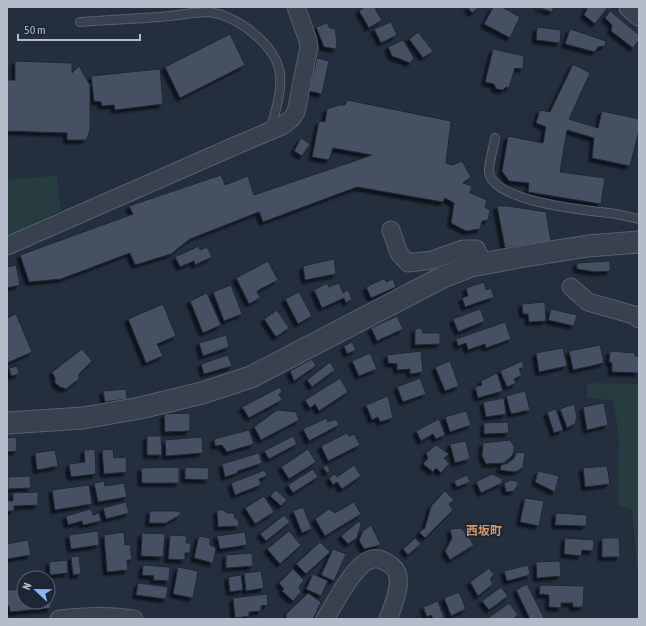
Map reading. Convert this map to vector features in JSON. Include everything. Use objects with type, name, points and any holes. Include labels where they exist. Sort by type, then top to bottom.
[{"type":"street","points":[[7,246],[282,126],[287,122],[296,112],[309,47],[308,40],[296,7]]},
{"type":"street","points":[[630,7],[639,15]]},
{"type":"street","points":[[391,230],[399,253],[408,263],[432,260],[463,249],[476,249],[484,264]]},
{"type":"street","points":[[11,419],[83,418],[140,408],[202,393],[251,376],[443,277],[471,266],[588,246],[639,242]]},
{"type":"street","points":[[571,287],[588,302],[634,315],[639,319]]},
{"type":"street","points":[[325,619],[355,572],[366,562],[375,558],[388,563],[395,569],[397,574],[397,595],[388,619]]},
{"type":"street","points":[[59,619],[78,616],[122,617],[134,619]]},
{"type":"lane","points":[[80,22],[207,12],[229,18],[256,34],[271,52],[276,62],[280,74],[280,87],[278,102],[269,131]]},
{"type":"lane","points":[[495,138],[489,172],[495,183],[504,190],[525,198],[548,204],[639,219]]},
{"type":"green space","points":[[57,176],[61,210],[7,238],[7,180]]},
{"type":"green space","points":[[587,383],[639,384],[639,586],[632,509],[618,505],[619,440],[614,401],[587,397]]},
{"type":"building","points":[[362,7],[379,7],[375,9],[382,20],[369,28],[359,11],[363,8]]},
{"type":"building","points":[[467,7],[479,7],[472,13]]},
{"type":"building","points":[[493,7],[502,7],[520,17],[510,38],[484,24]]},
{"type":"building","points":[[537,7],[554,7],[552,12]]},
{"type":"building","points":[[586,7],[608,7],[595,24],[584,15],[587,9]]},
{"type":"building","points":[[610,11],[639,35],[639,40],[633,48],[611,31],[612,25],[605,18]]},
{"type":"building","points":[[391,22],[397,35],[381,43],[374,29]]},
{"type":"building","points":[[327,23],[330,28],[335,29],[337,42],[336,49],[324,47],[316,27]]},
{"type":"building","points":[[537,27],[561,30],[560,43],[536,40]]},
{"type":"building","points":[[570,29],[606,41],[605,46],[598,47],[595,52],[565,44]]},
{"type":"building","points":[[418,32],[433,51],[423,58],[409,39]]},
{"type":"building","points":[[230,34],[245,65],[180,98],[165,67]]},
{"type":"building","points":[[403,40],[414,58],[410,63],[392,56],[388,47]]},
{"type":"building","points":[[493,49],[524,56],[523,69],[515,68],[509,88],[506,87],[503,90],[496,89],[494,84],[485,82]]},
{"type":"building","points":[[317,58],[329,61],[322,94],[309,91]]},
{"type":"building","points":[[15,61],[72,63],[72,73],[79,66],[90,85],[90,131],[86,140],[67,140],[67,133],[7,131],[7,80],[15,80]]},
{"type":"building","points":[[573,64],[590,73],[569,119],[598,128],[602,111],[639,119],[639,130],[630,166],[592,158],[594,138],[567,130],[560,172],[605,178],[601,204],[528,192],[529,183],[509,181],[502,171],[508,136],[543,143],[546,127],[536,123],[540,110],[550,112]]},
{"type":"building","points":[[160,69],[163,104],[115,110],[114,105],[102,106],[101,102],[94,101],[91,76]]},
{"type":"building","points":[[347,100],[451,121],[446,163],[453,165],[462,161],[471,177],[463,183],[472,186],[470,193],[487,200],[485,207],[490,210],[488,220],[482,221],[480,229],[466,231],[451,223],[454,203],[445,198],[443,202],[357,187],[263,222],[259,212],[190,239],[171,254],[135,265],[130,253],[61,279],[29,282],[20,255],[133,214],[129,206],[221,175],[225,185],[248,176],[254,195],[372,155],[333,148],[329,160],[312,157],[319,121],[325,122],[327,109],[339,105],[345,105]]},
{"type":"building","points":[[301,138],[310,144],[302,156],[294,151]]},
{"type":"building","points":[[497,206],[508,206],[546,212],[551,241],[505,248]]},
{"type":"building","points":[[199,246],[200,250],[207,247],[212,257],[195,265],[194,261],[180,267],[175,257]]},
{"type":"building","points":[[334,259],[336,274],[305,280],[303,266]]},
{"type":"building","points":[[268,261],[278,280],[257,291],[260,298],[249,304],[236,278]]},
{"type":"building","points":[[610,261],[610,271],[596,272],[577,269],[577,263]]},
{"type":"building","points":[[16,265],[20,285],[7,288],[7,267]]},
{"type":"building","points":[[385,278],[386,282],[393,279],[396,287],[371,298],[366,287]]},
{"type":"building","points":[[484,282],[486,290],[491,288],[494,297],[465,307],[462,298],[468,296],[466,288]]},
{"type":"building","points":[[327,283],[329,287],[339,283],[343,293],[348,290],[352,299],[346,303],[344,298],[322,308],[314,290]]},
{"type":"building","points":[[231,285],[242,314],[224,321],[213,292]]},
{"type":"building","points":[[299,292],[312,316],[298,324],[285,299]]},
{"type":"building","points":[[207,293],[221,325],[203,333],[190,301]]},
{"type":"building","points":[[545,302],[546,321],[529,322],[528,314],[523,314],[522,304]]},
{"type":"building","points":[[163,304],[176,336],[157,344],[163,356],[146,363],[128,319]]},
{"type":"building","points":[[480,309],[485,321],[458,332],[453,319]]},
{"type":"building","points":[[551,309],[577,315],[574,326],[548,320]]},
{"type":"building","points":[[277,310],[289,328],[276,337],[264,319]]},
{"type":"building","points":[[16,314],[32,352],[7,363],[7,318]]},
{"type":"building","points":[[397,316],[403,329],[377,341],[371,328]]},
{"type":"building","points":[[505,322],[511,339],[486,348],[485,344],[468,350],[466,343],[458,346],[456,339]]},
{"type":"building","points":[[421,328],[423,333],[440,333],[440,344],[415,345],[415,329]]},
{"type":"building","points":[[226,335],[229,347],[203,356],[199,343]]},
{"type":"building","points":[[352,342],[356,350],[347,354],[344,346]]},
{"type":"building","points":[[600,345],[604,363],[573,370],[569,351]]},
{"type":"building","points":[[563,348],[567,366],[539,372],[536,353]]},
{"type":"building","points":[[82,349],[92,361],[79,374],[79,379],[66,389],[60,387],[55,383],[55,378],[52,372]]},
{"type":"building","points":[[421,351],[423,372],[410,374],[410,369],[397,370],[397,364],[388,363],[387,355]]},
{"type":"building","points":[[610,351],[635,353],[635,356],[639,356],[639,373],[612,372],[612,363],[609,362]]},
{"type":"building","points":[[370,353],[377,369],[359,376],[352,361]]},
{"type":"building","points":[[228,355],[232,366],[204,374],[201,364]]},
{"type":"building","points":[[312,359],[316,366],[294,381],[290,371]]},
{"type":"building","points":[[450,361],[459,386],[445,391],[435,367]]},
{"type":"building","points":[[522,361],[524,367],[519,369],[522,375],[514,379],[516,383],[507,387],[500,371]]},
{"type":"building","points":[[330,362],[335,370],[312,387],[307,380]]},
{"type":"building","points":[[17,366],[19,374],[11,376],[9,368]]},
{"type":"building","points":[[497,373],[503,391],[478,398],[475,387],[482,385],[481,381]]},
{"type":"building","points":[[340,378],[348,392],[319,411],[315,404],[310,408],[305,400]]},
{"type":"building","points":[[420,378],[426,394],[403,402],[397,387]]},
{"type":"building","points":[[280,387],[282,392],[279,394],[282,400],[249,418],[242,407]]},
{"type":"building","points":[[126,389],[127,399],[105,402],[103,391]]},
{"type":"building","points":[[525,391],[530,410],[511,414],[506,396]]},
{"type":"building","points":[[388,396],[393,418],[380,422],[378,417],[372,420],[366,405]]},
{"type":"building","points":[[504,398],[506,414],[486,417],[483,402]]},
{"type":"building","points":[[604,403],[608,425],[587,430],[583,407]]},
{"type":"building","points":[[574,404],[577,417],[575,424],[567,428],[560,409]]},
{"type":"building","points":[[556,409],[563,430],[554,433],[547,412]]},
{"type":"building","points":[[277,410],[296,412],[299,420],[261,440],[254,427]]},
{"type":"building","points":[[466,411],[471,425],[450,432],[445,417]]},
{"type":"building","points":[[190,413],[190,431],[165,432],[164,414]]},
{"type":"building","points":[[326,418],[328,422],[336,419],[339,425],[309,441],[303,429]]},
{"type":"building","points":[[439,419],[445,435],[436,439],[433,434],[421,441],[416,431]]},
{"type":"building","points":[[508,422],[509,433],[484,434],[484,423]]},
{"type":"building","points":[[249,430],[254,444],[227,452],[222,445],[215,446],[214,439]]},
{"type":"building","points":[[347,433],[349,436],[354,434],[360,445],[328,461],[321,446]]},
{"type":"building","points":[[147,436],[161,436],[162,455],[147,455]]},
{"type":"building","points":[[293,436],[297,444],[269,459],[264,451]]},
{"type":"building","points":[[16,437],[17,451],[7,452],[7,438]]},
{"type":"building","points":[[202,437],[203,453],[166,456],[165,440]]},
{"type":"building","points":[[510,440],[514,446],[512,456],[504,463],[486,464],[482,456],[483,443]]},
{"type":"building","points":[[466,441],[470,459],[455,463],[450,444]]},
{"type":"building","points":[[436,445],[449,454],[444,458],[449,464],[441,473],[436,468],[433,472],[423,464],[428,458],[426,453]]},
{"type":"building","points":[[95,449],[96,474],[71,477],[69,464],[85,462],[84,450]]},
{"type":"building","points":[[113,449],[114,458],[126,457],[127,472],[104,474],[102,450]]},
{"type":"building","points":[[308,449],[316,462],[289,479],[281,467]]},
{"type":"building","points":[[55,450],[58,466],[37,470],[35,453]]},
{"type":"building","points":[[517,452],[525,453],[523,467],[518,471],[513,472],[500,470],[501,465],[508,463],[514,458]]},
{"type":"building","points":[[259,453],[262,463],[225,477],[222,464]]},
{"type":"building","points":[[327,465],[330,471],[327,473],[323,467]]},
{"type":"building","points":[[354,465],[361,476],[342,489],[337,482],[333,485],[329,478],[335,474],[337,477]]},
{"type":"building","points":[[607,466],[610,484],[585,487],[583,468]]},
{"type":"building","points":[[179,467],[179,483],[142,483],[141,468]]},
{"type":"building","points":[[185,467],[209,468],[208,480],[185,479]]},
{"type":"building","points":[[313,469],[318,477],[293,493],[288,485]]},
{"type":"building","points":[[265,470],[267,476],[259,479],[261,485],[235,495],[231,483]]},
{"type":"building","points":[[538,471],[559,476],[555,492],[535,482]]},
{"type":"building","points":[[492,474],[502,479],[502,483],[481,493],[476,482]]},
{"type":"building","points":[[467,475],[470,482],[457,487],[454,481]]},
{"type":"building","points":[[30,476],[31,488],[8,489],[8,477]]},
{"type":"building","points":[[511,480],[519,482],[514,491],[506,492],[504,483]]},
{"type":"building","points":[[104,481],[105,486],[124,483],[127,497],[98,502],[94,483]]},
{"type":"building","points":[[89,485],[92,504],[55,510],[52,490]]},
{"type":"building","points":[[276,490],[287,500],[281,506],[270,496]]},
{"type":"building","points":[[445,491],[454,500],[449,504],[453,510],[425,538],[419,532],[425,528],[431,506]]},
{"type":"building","points":[[38,492],[38,505],[14,506],[14,511],[7,511],[7,501],[13,501],[13,493]]},
{"type":"building","points":[[264,496],[274,512],[255,524],[245,508]]},
{"type":"building","points":[[525,498],[544,501],[539,526],[520,522]]},
{"type":"building","points":[[126,502],[129,513],[106,519],[103,508]]},
{"type":"building","points":[[354,502],[361,514],[325,536],[315,519],[329,509],[335,513]]},
{"type":"building","points":[[303,507],[312,529],[302,533],[293,511]]},
{"type":"building","points":[[91,509],[93,515],[99,513],[101,521],[83,525],[82,521],[68,525],[66,516]]},
{"type":"building","points":[[217,510],[224,510],[227,513],[234,513],[235,518],[238,519],[239,526],[218,527]]},
{"type":"building","points":[[150,511],[180,511],[180,515],[166,523],[149,523]]},
{"type":"building","points":[[556,513],[587,515],[586,526],[555,525]]},
{"type":"building","points":[[284,515],[290,522],[266,541],[260,534]]},
{"type":"building","points":[[359,521],[361,524],[357,538],[348,544],[341,536]]},
{"type":"building","points":[[371,525],[381,545],[364,549],[359,540],[363,531]]},
{"type":"building","points":[[461,528],[474,545],[450,560],[445,551],[452,538],[450,529]]},
{"type":"building","points":[[98,531],[99,545],[71,549],[69,535]]},
{"type":"building","points":[[289,531],[301,545],[280,564],[267,549]]},
{"type":"building","points":[[124,532],[125,545],[130,544],[132,560],[127,560],[128,570],[107,572],[104,535]]},
{"type":"building","points":[[245,532],[247,545],[220,549],[217,536]]},
{"type":"building","points":[[142,533],[165,534],[163,557],[141,556]]},
{"type":"building","points":[[170,535],[187,536],[186,543],[191,543],[190,553],[185,553],[185,560],[168,559]]},
{"type":"building","points":[[199,536],[210,538],[210,545],[216,548],[213,563],[194,558]]},
{"type":"building","points":[[415,538],[421,544],[408,555],[403,549]]},
{"type":"building","points":[[565,538],[594,540],[593,551],[582,550],[581,556],[564,554]]},
{"type":"building","points":[[602,538],[619,538],[620,557],[602,557]]},
{"type":"building","points":[[28,540],[31,555],[7,559],[7,544]]},
{"type":"building","points":[[320,542],[330,552],[306,574],[296,564]]},
{"type":"building","points":[[333,549],[346,554],[334,581],[321,575]]},
{"type":"building","points":[[252,553],[253,566],[226,568],[226,555]]},
{"type":"building","points":[[79,556],[81,574],[73,575],[71,557]]},
{"type":"building","points":[[67,560],[68,573],[56,574],[56,570],[50,570],[49,562]]},
{"type":"building","points":[[560,561],[561,576],[537,578],[536,562]]},
{"type":"building","points":[[143,565],[170,567],[169,581],[153,580],[154,576],[142,575]]},
{"type":"building","points":[[528,565],[530,575],[507,581],[504,571]]},
{"type":"building","points":[[178,567],[198,571],[193,598],[173,594]]},
{"type":"building","points":[[489,568],[494,575],[490,579],[493,584],[478,596],[470,582]]},
{"type":"building","points":[[293,569],[304,580],[299,587],[301,592],[293,601],[282,591],[284,589],[279,583]]},
{"type":"building","points":[[261,571],[264,588],[246,591],[244,573]]},
{"type":"building","points":[[313,574],[328,581],[321,596],[306,589]]},
{"type":"building","points":[[241,575],[243,590],[230,592],[228,577]]},
{"type":"building","points":[[138,583],[168,587],[166,599],[136,595]]},
{"type":"building","points":[[527,584],[544,618],[543,619],[530,619],[516,590]]},
{"type":"building","points":[[540,585],[584,586],[583,607],[573,607],[573,603],[561,603],[561,608],[549,607],[549,595],[539,594]]},
{"type":"building","points":[[501,587],[508,596],[489,610],[482,601]]},
{"type":"building","points":[[16,589],[16,610],[30,610],[10,612],[9,606],[7,606],[7,590]]},
{"type":"building","points":[[459,592],[466,609],[451,616],[444,598]]},
{"type":"building","points":[[308,593],[321,602],[313,619],[286,619],[286,614]]},
{"type":"building","points":[[267,594],[268,605],[261,606],[261,611],[249,612],[249,616],[235,618],[233,598]]},
{"type":"building","points":[[438,601],[444,618],[433,619],[431,615],[427,617],[423,607]]},
{"type":"building","points":[[509,603],[518,615],[513,619],[487,619]]},
{"type":"district","name":"西坂町","points":[[484,531]]}]
